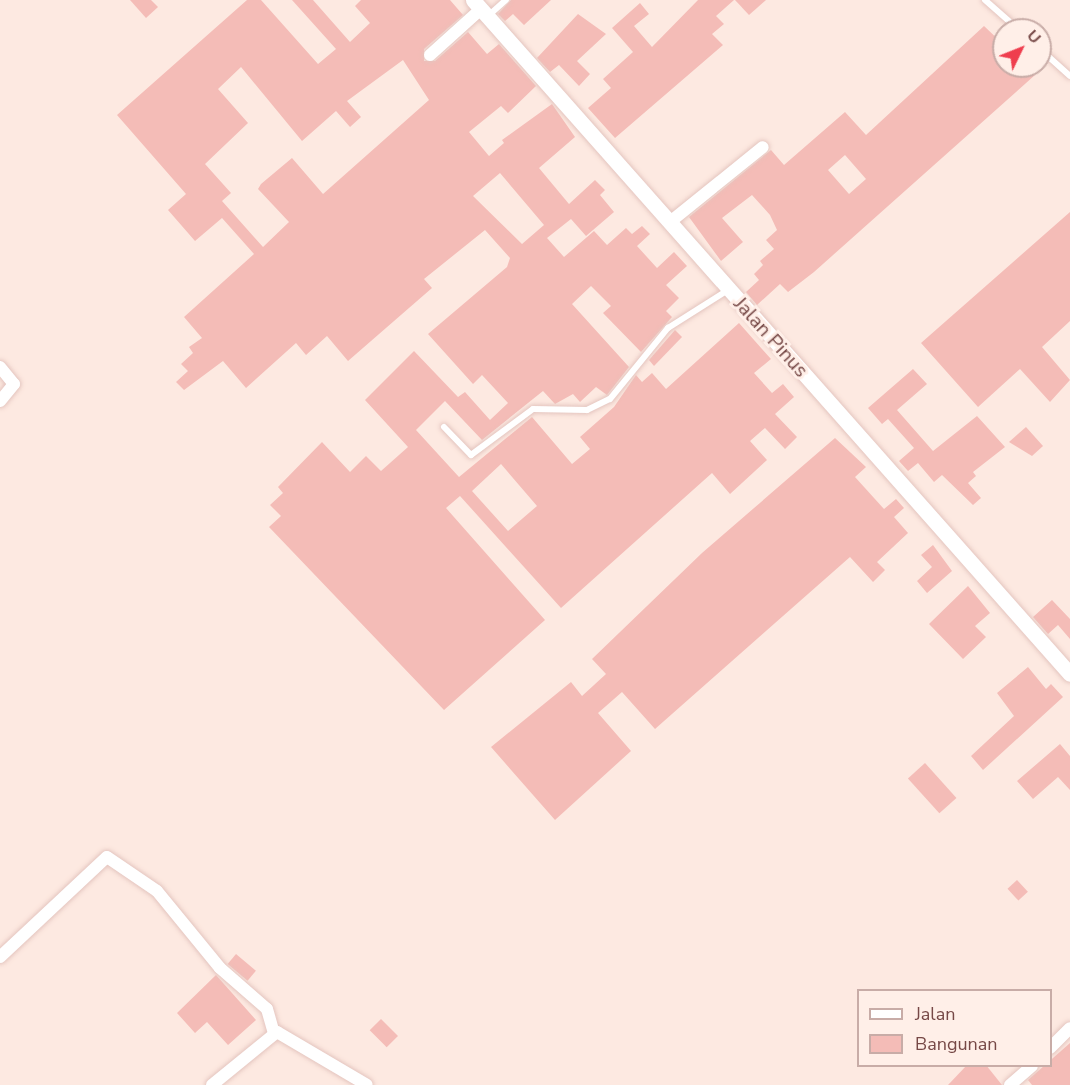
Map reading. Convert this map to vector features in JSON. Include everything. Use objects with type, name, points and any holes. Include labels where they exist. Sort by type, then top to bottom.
[{"type":"street","points":[[430,55],[481,9]]},
{"type":"street","name":"Jalan Pinus","points":[[481,9],[1070,674]]},
{"type":"street","points":[[670,222],[763,147]]},
{"type":"street","points":[[0,367],[14,384],[0,401]]},
{"type":"street","points":[[0,957],[107,857],[157,891],[220,968],[267,1010],[274,1033]]},
{"type":"street","points":[[1052,1046],[1070,1028]]},
{"type":"street","points":[[212,1085],[274,1033]]},
{"type":"street","points":[[274,1033],[289,1036],[367,1085]]},
{"type":"street","points":[[1010,1085],[1030,1067]]},
{"type":"lane","points":[[481,9],[506,0]]},
{"type":"lane","points":[[985,0],[1005,18]]},
{"type":"lane","points":[[1052,60],[1070,76]]},
{"type":"lane","points":[[444,427],[471,455],[533,409],[587,410],[610,399],[668,328],[729,290]]},
{"type":"building","points":[[130,0],[151,0],[158,7],[146,18]]},
{"type":"building","points":[[247,0],[261,0],[318,64],[336,49],[292,0],[313,0],[350,42],[370,23],[355,6],[361,0],[450,0],[463,15],[424,49],[424,61],[435,61],[468,32],[487,54],[499,44],[536,86],[508,113],[501,106],[469,132],[489,156],[504,143],[502,140],[552,104],[575,137],[539,168],[569,204],[595,180],[605,190],[600,195],[614,212],[586,236],[571,219],[547,238],[564,257],[594,231],[607,245],[626,228],[632,234],[642,226],[650,234],[637,246],[657,268],[674,252],[687,266],[666,285],[679,298],[666,311],[672,317],[641,352],[603,313],[611,306],[591,286],[572,304],[629,367],[607,395],[596,387],[580,402],[573,394],[555,404],[543,391],[482,440],[445,401],[416,430],[459,477],[532,417],[572,464],[590,449],[580,437],[614,407],[636,375],[642,382],[652,373],[666,389],[739,323],[771,359],[754,373],[772,393],[783,384],[794,397],[775,414],[797,437],[785,449],[765,428],[750,441],[767,460],[730,494],[712,473],[561,608],[460,496],[446,508],[545,620],[444,710],[269,527],[281,516],[270,505],[283,493],[278,487],[322,442],[350,472],[366,456],[381,471],[408,447],[365,400],[414,351],[458,397],[465,392],[490,420],[508,403],[482,375],[473,384],[428,334],[507,267],[510,258],[485,230],[424,279],[432,288],[348,361],[327,336],[306,355],[296,343],[246,388],[223,361],[184,390],[176,382],[188,371],[181,364],[193,353],[189,347],[202,338],[184,317],[254,254],[222,218],[195,241],[168,210],[186,194],[117,115]],"holes":[[[403,60],[429,100],[323,194],[292,158],[261,184],[258,189],[289,222],[263,247],[222,201],[231,193],[205,164],[248,123],[218,89],[241,67],[302,141],[336,111],[350,127],[361,117],[347,101]],[[500,173],[544,225],[522,244],[473,196]],[[501,464],[537,506],[508,531],[472,491]]]},
{"type":"building","points":[[511,0],[551,0],[524,25],[513,14],[505,21],[498,14]]},
{"type":"building","points":[[698,0],[734,0],[716,16],[724,24],[712,34],[723,45],[615,138],[588,108],[611,88],[603,79],[633,52],[612,28],[640,3],[649,14],[634,26],[652,47]]},
{"type":"building","points":[[735,0],[766,0],[749,15]]},
{"type":"building","points":[[578,14],[606,34],[577,61],[590,74],[579,86],[559,65],[550,72],[537,58]]},
{"type":"building","points":[[984,26],[992,34],[992,78],[1032,78],[814,272],[788,292],[780,284],[757,305],[746,292],[759,280],[754,274],[763,265],[760,261],[774,249],[766,240],[777,230],[770,215],[752,195],[722,218],[743,242],[721,261],[689,217],[771,150],[784,165],[845,112],[866,135]],"holes":[[[845,155],[866,179],[849,194],[828,170]]]},
{"type":"building","points":[[1070,212],[1070,321],[1042,347],[1070,380],[1050,402],[1020,369],[978,407],[921,343]]},
{"type":"building","points":[[675,330],[682,337],[654,366],[649,360]]},
{"type":"building","points":[[913,369],[927,384],[897,410],[933,451],[977,416],[1005,447],[973,472],[976,476],[968,483],[981,498],[973,505],[942,475],[934,482],[918,463],[908,471],[899,461],[914,448],[888,419],[882,424],[868,408]]},
{"type":"building","points":[[1026,427],[1043,446],[1032,456],[1009,442]]},
{"type":"building","points":[[835,438],[866,467],[855,477],[884,509],[896,499],[904,508],[894,517],[908,533],[877,562],[885,570],[873,582],[850,557],[655,729],[622,692],[598,713],[631,751],[555,820],[491,747],[571,682],[582,696],[606,674],[592,659],[702,553]]},
{"type":"building","points":[[933,545],[952,571],[927,593],[917,581],[932,567],[921,555]]},
{"type":"building","points":[[968,586],[990,613],[975,626],[986,637],[963,659],[929,624]]},
{"type":"building","points":[[1052,600],[1070,619],[1070,639],[1058,625],[1048,634],[1033,617]]},
{"type":"building","points":[[1028,667],[1046,689],[1051,684],[1063,697],[983,770],[971,756],[1014,716],[997,693]]},
{"type":"building","points":[[1060,744],[1070,756],[1070,790],[1058,777],[1033,799],[1017,781]]},
{"type":"building","points":[[925,763],[956,798],[939,813],[908,778]]},
{"type":"building","points":[[1017,880],[1028,892],[1018,901],[1007,889]]},
{"type":"building","points":[[236,954],[256,971],[248,981],[228,964]]},
{"type":"building","points":[[216,975],[256,1020],[228,1045],[207,1022],[195,1033],[177,1013]]},
{"type":"building","points":[[381,1019],[398,1036],[387,1047],[370,1030]]},
{"type":"building","points":[[1070,1043],[1070,1085],[1032,1085],[1028,1080],[1043,1067],[1052,1067],[1052,1059]]},
{"type":"building","points":[[965,1067],[988,1067],[1002,1085],[948,1085]]}]
